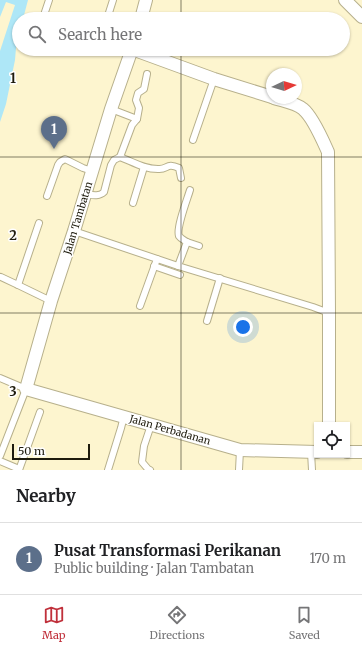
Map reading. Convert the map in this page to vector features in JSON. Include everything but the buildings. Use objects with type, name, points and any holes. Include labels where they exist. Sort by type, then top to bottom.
[{"type":"street","points":[[143,12],[146,0]]},
{"type":"street","points":[[350,3],[362,17]]},
{"type":"street","name":"Jalan Tambatan","points":[[26,388],[51,301],[129,56]]},
{"type":"street","points":[[150,56],[266,96]]},
{"type":"street","points":[[292,104],[302,108],[309,116],[328,152],[329,422]]},
{"type":"street","name":"Jalan Perbadanan","points":[[26,388],[240,450],[314,452]]},
{"type":"street","points":[[350,452],[362,452]]},
{"type":"lane","points":[[45,12],[49,0]]},
{"type":"lane","points":[[109,12],[113,0]]},
{"type":"lane","points":[[85,194],[98,195],[104,192],[111,165],[114,160],[120,157],[132,125],[138,119],[139,108],[136,100],[138,93],[144,89],[146,74]]},
{"type":"lane","points":[[193,140],[214,79]]},
{"type":"lane","points":[[111,109],[138,119]]},
{"type":"lane","points":[[120,157],[144,168],[161,170],[168,166],[179,168],[181,178]]},
{"type":"lane","points":[[47,196],[58,165],[65,159],[92,171]]},
{"type":"lane","points":[[133,203],[144,168]]},
{"type":"lane","points":[[190,190],[178,228],[179,235],[181,239],[186,242],[199,246]]},
{"type":"lane","points":[[18,284],[38,223]]},
{"type":"lane","points":[[74,231],[178,266],[329,313]]},
{"type":"lane","points":[[178,266],[186,242]]},
{"type":"lane","points":[[140,306],[157,259]]},
{"type":"lane","points":[[154,266],[180,275]]},
{"type":"lane","points":[[1,277],[51,301]]},
{"type":"lane","points":[[207,321],[220,278]]},
{"type":"lane","points":[[0,378],[26,388],[3,438],[0,456]]},
{"type":"lane","points":[[0,461],[19,470],[40,412]]},
{"type":"lane","points":[[108,470],[124,416]]},
{"type":"lane","points":[[150,470],[142,462],[144,446],[151,425]]},
{"type":"lane","points":[[239,470],[240,450]]},
{"type":"lane","points":[[312,470],[314,452]]},
{"type":"water","points":[[0,0],[28,0],[25,12],[12,12],[12,56],[15,56],[15,60],[6,104],[0,122]]},
{"type":"pier","points":[[6,2],[15,5],[0,51],[0,17]]},
{"type":"place","name":"Pusat Transformasi Perikanan","points":[[54,149]]}]
